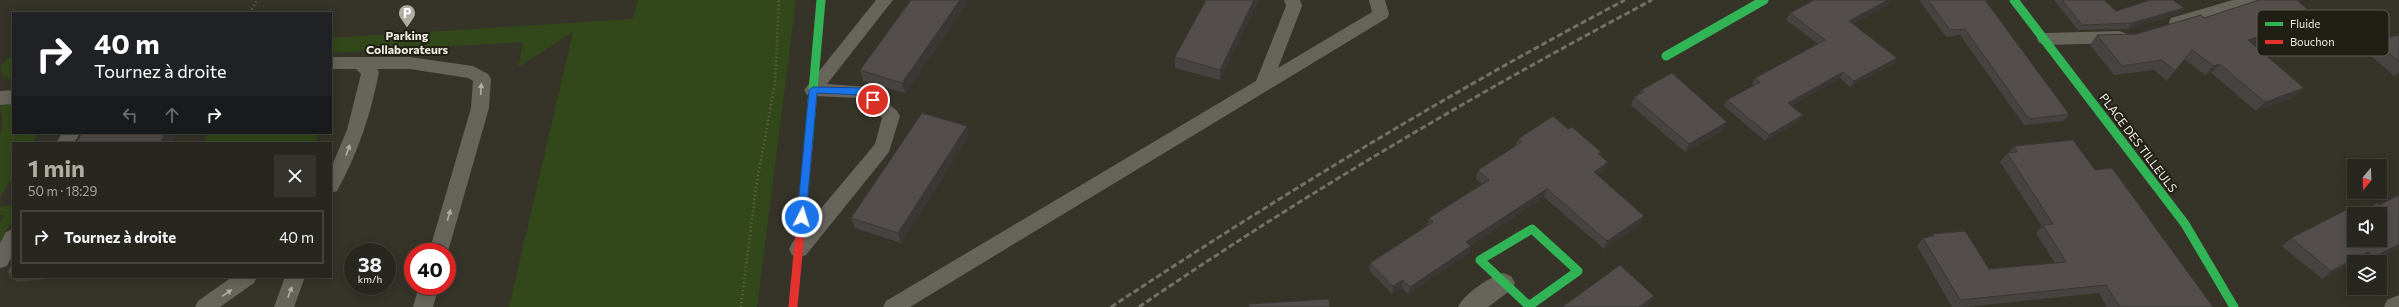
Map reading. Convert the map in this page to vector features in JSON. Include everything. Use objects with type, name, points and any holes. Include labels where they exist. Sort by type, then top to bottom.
[{"type":"street","points":[[793,307],[822,0]]},
{"type":"street","points":[[1666,56],[1764,0]]},
{"type":"street","name":"PLACE DES TILLEULS","points":[[2014,0],[2184,224],[2234,307]]},
{"type":"street","points":[[1532,229],[1578,272],[1529,306],[1503,283],[1480,260],[1532,229]]},
{"type":"street","points":[[1470,307],[1503,283]]},
{"type":"lane","points":[[813,90],[885,0]]},
{"type":"lane","points":[[1263,85],[1294,6],[1292,0]]},
{"type":"lane","points":[[893,307],[1381,14],[1377,0]]},
{"type":"lane","points":[[2165,26],[2253,0]]},
{"type":"lane","points":[[2045,39],[2128,36],[2136,34]]},
{"type":"lane","points":[[332,63],[365,68]]},
{"type":"lane","points":[[332,74],[365,68],[410,63],[473,72],[482,79],[480,108],[442,243]]},
{"type":"lane","points":[[332,184],[342,166],[365,102],[365,68]]},
{"type":"lane","points":[[799,249],[883,148],[891,116],[864,92],[813,90]]},
{"type":"lane","points":[[0,98],[12,97]]},
{"type":"lane","points":[[0,260],[12,239]]},
{"type":"lane","points":[[206,307],[246,278]]},
{"type":"lane","points":[[284,307],[295,278]]},
{"type":"lane","points":[[423,307],[426,295]]},
{"type":"path","points":[[250,12],[256,0]]},
{"type":"path","points":[[742,307],[756,187],[775,83],[779,0]]},
{"type":"green space","points":[[638,0],[796,0],[757,307],[509,307],[573,32],[518,67],[523,42],[332,53],[332,38],[633,19]]},
{"type":"green space","points":[[12,54],[12,81],[4,77],[0,67]]},
{"type":"green space","points":[[12,103],[12,134],[38,134],[34,142],[12,142],[12,178],[0,198],[0,134],[3,127],[0,106]]},
{"type":"green space","points":[[208,134],[319,134],[315,142],[204,142]]},
{"type":"green space","points":[[12,205],[12,220],[0,243],[0,223],[4,215],[0,215],[0,207]]},
{"type":"building","points":[[911,0],[960,0],[902,83],[860,70]]},
{"type":"building","points":[[1206,0],[1254,0],[1220,70],[1175,57]]},
{"type":"building","points":[[1814,0],[1888,0],[1849,21],[1897,58],[1854,81],[1843,72],[1788,103],[1803,115],[1769,135],[1727,100],[1760,82],[1755,78],[1825,40],[1790,13]]},
{"type":"building","points":[[1928,0],[1985,0],[2069,114],[2029,119],[1965,29],[1950,30]]},
{"type":"building","points":[[2062,0],[2104,0],[2116,11],[2150,0],[2173,0],[2184,8],[2132,23],[2082,25]]},
{"type":"building","points":[[2259,0],[2297,0],[2307,9],[2257,10],[2257,37],[2248,40],[2257,48],[2257,56],[2267,56],[2304,88],[2265,102],[2220,64],[2214,66],[2192,50],[2175,71],[2162,60],[2122,66],[2097,35],[2136,34],[2201,15],[2204,18]]},
{"type":"building","points":[[2399,35],[2399,62],[2389,53],[2389,38]]},
{"type":"building","points":[[1672,73],[1727,122],[1689,144],[1634,97],[1644,92],[1641,90]]},
{"type":"building","points":[[922,113],[967,126],[898,233],[851,218]]},
{"type":"building","points":[[1553,116],[1568,129],[1572,127],[1601,152],[1598,154],[1608,162],[1594,172],[1644,216],[1607,241],[1547,189],[1466,242],[1471,246],[1410,287],[1403,280],[1393,286],[1370,263],[1433,222],[1429,218],[1489,180],[1478,170],[1522,142],[1518,139]]},
{"type":"building","points":[[81,134],[164,134],[160,142],[77,142]]},
{"type":"building","points":[[2073,140],[2095,170],[2112,168],[2213,307],[2120,307],[2106,285],[1960,300],[1923,238],[1934,236],[1933,234],[1965,231],[1989,269],[2066,262],[2043,225],[2053,224],[2007,153],[2017,152],[2014,146]]},
{"type":"building","points":[[2399,195],[2399,244],[2379,255],[2372,255],[2368,252],[2362,255],[2347,255],[2347,263],[2331,271],[2291,238],[2347,210],[2347,247],[2387,247],[2387,207],[2369,207],[2377,203],[2379,205]]},
{"type":"building","points":[[12,264],[12,273],[7,273]]},
{"type":"building","points":[[1620,265],[1654,296],[1639,307],[1562,307]]},
{"type":"building","points":[[1329,299],[1330,307],[1249,307],[1249,304]]},
{"type":"railway","points":[[1111,307],[1300,186],[1364,147],[1559,35],[1625,0]]},
{"type":"railway","points":[[1139,307],[1201,265],[1391,146],[1520,72],[1652,0]]},
{"type":"traffic: fast","points":[[808,148],[821,0]]},
{"type":"traffic: fast","points":[[1666,56],[1764,0]]},
{"type":"traffic: fast","points":[[2014,0],[2185,224],[2234,307]]},
{"type":"traffic: fast","points":[[1532,229],[1578,271],[1529,306],[1480,260],[1532,229]]},
{"type":"traffic: jam","points":[[793,307],[808,148]]},
{"type":"place","name":"Parking Collaborateurs","points":[[407,28]]},
{"type":"route","points":[[802,217],[813,90],[864,92],[873,100]]}]
